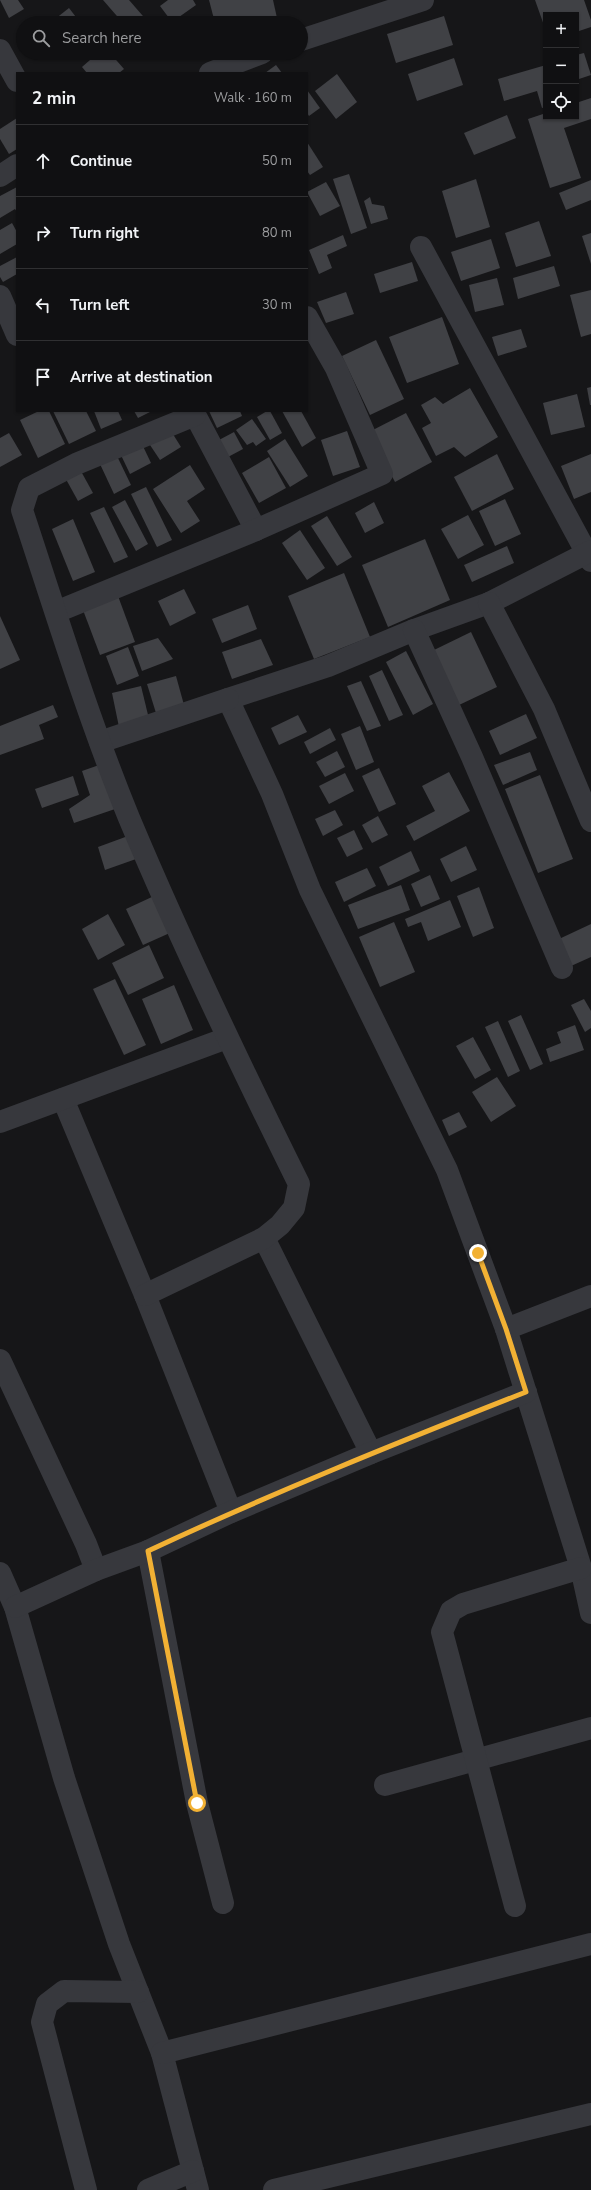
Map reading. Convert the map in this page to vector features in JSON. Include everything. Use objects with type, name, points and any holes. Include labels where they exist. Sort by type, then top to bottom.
[{"type":"street","points":[[308,38],[423,0]]},
{"type":"street","points":[[0,50],[16,78]]},
{"type":"street","points":[[213,72],[244,60]]},
{"type":"street","points":[[0,176],[16,166]]},
{"type":"street","points":[[100,742],[328,666],[414,630],[489,603],[589,555],[421,247]]},
{"type":"street","points":[[0,296],[16,333]]},
{"type":"street","points":[[56,612],[256,530],[382,474],[336,368],[308,318]]},
{"type":"street","points":[[145,1295],[264,1238],[280,1225],[294,1208],[299,1184],[227,1038],[129,818],[100,742],[22,510],[29,488],[76,464],[194,413],[256,530]]},
{"type":"street","points":[[489,603],[544,709],[591,821]]},
{"type":"street","points":[[414,630],[472,757],[562,968]]},
{"type":"street","points":[[228,699],[272,794],[310,890],[447,1170],[506,1329],[581,1568],[591,1613]]},
{"type":"street","points":[[0,1122],[227,1038]]},
{"type":"street","points":[[63,1099],[145,1295],[231,1512]]},
{"type":"street","points":[[264,1238],[371,1453]]},
{"type":"street","points":[[506,1329],[591,1296]]},
{"type":"street","points":[[0,1360],[86,1544],[96,1570]]},
{"type":"street","points":[[15,1607],[96,1570],[148,1551],[231,1512],[371,1453],[526,1392]]},
{"type":"street","points":[[148,1551],[197,1803],[223,1903]]},
{"type":"street","points":[[515,1906],[442,1632],[451,1611],[463,1604],[581,1568]]},
{"type":"street","points":[[0,1573],[15,1607],[64,1778],[119,1944],[162,2053],[196,2181],[148,2190]]},
{"type":"street","points":[[386,1785],[591,1728]]},
{"type":"street","points":[[162,2053],[591,1944]]},
{"type":"street","points":[[86,2190],[42,2022],[47,2004],[64,1991],[138,1992]]},
{"type":"street","points":[[274,2190],[591,2114]]},
{"type":"building","points":[[0,0],[18,0],[24,9],[9,18]]},
{"type":"building","points":[[103,0],[129,0],[143,16],[117,16]]},
{"type":"building","points":[[168,0],[193,0],[196,5],[180,16],[168,16],[160,6]]},
{"type":"building","points":[[209,0],[273,0],[277,16],[213,16]]},
{"type":"building","points":[[535,0],[584,0],[591,20],[591,27],[579,31],[579,12],[543,12],[543,23]]},
{"type":"building","points":[[69,8],[75,16],[59,16]]},
{"type":"building","points":[[444,16],[453,45],[396,63],[387,34]]},
{"type":"building","points":[[584,53],[591,75],[579,79],[579,54]]},
{"type":"building","points":[[454,58],[463,85],[417,101],[408,74]]},
{"type":"building","points":[[90,60],[116,60],[124,69],[120,72],[86,72],[82,67]]},
{"type":"building","points":[[276,65],[281,72],[266,72]]},
{"type":"building","points":[[543,66],[543,108],[537,91],[504,101],[498,79]]},
{"type":"building","points":[[337,74],[357,102],[336,119],[315,91]]},
{"type":"building","points":[[308,91],[320,108],[309,116],[308,114]]},
{"type":"building","points":[[591,98],[591,119],[564,128],[581,178],[550,188],[528,119],[543,114],[543,120],[579,120],[579,102]]},
{"type":"building","points":[[507,115],[516,138],[474,155],[464,133]]},
{"type":"building","points":[[16,119],[16,150],[9,154],[0,139],[0,129]]},
{"type":"building","points":[[308,144],[323,167],[310,175],[308,172]]},
{"type":"building","points":[[349,174],[367,228],[351,234],[333,179]]},
{"type":"building","points":[[476,179],[490,227],[456,238],[442,191]]},
{"type":"building","points":[[591,180],[591,200],[566,210],[559,193]]},
{"type":"building","points":[[326,182],[340,206],[320,216],[308,191]]},
{"type":"building","points":[[16,188],[16,210],[15,209],[0,218],[0,196]]},
{"type":"building","points":[[370,197],[372,204],[384,206],[388,219],[371,224],[364,201]]},
{"type":"building","points":[[539,221],[551,256],[516,267],[505,233]]},
{"type":"building","points":[[12,223],[16,230],[16,245],[0,254],[0,230]]},
{"type":"building","points":[[591,233],[591,264],[582,236]]},
{"type":"building","points":[[343,235],[347,246],[327,255],[332,268],[319,274],[309,250]]},
{"type":"building","points":[[491,239],[500,268],[461,281],[451,252]]},
{"type":"building","points":[[16,258],[16,275],[3,282],[0,277],[0,266]]},
{"type":"building","points":[[412,262],[418,281],[380,293],[374,274]]},
{"type":"building","points":[[554,266],[560,286],[518,299],[513,278]]},
{"type":"building","points":[[497,278],[504,305],[475,312],[469,285]]},
{"type":"building","points":[[591,290],[591,334],[581,337],[570,295]]},
{"type":"building","points":[[346,292],[354,314],[326,323],[317,302]]},
{"type":"building","points":[[442,317],[459,364],[407,383],[389,337]]},
{"type":"building","points":[[521,329],[527,347],[498,356],[492,337]]},
{"type":"building","points":[[376,340],[404,399],[370,415],[342,356]]},
{"type":"building","points":[[591,387],[591,405],[590,405],[587,388]]},
{"type":"building","points":[[470,388],[498,437],[465,457],[454,447],[436,456],[422,428],[431,423],[421,405],[435,397],[443,404]]},
{"type":"building","points":[[577,394],[585,427],[551,435],[543,403]]},
{"type":"building","points":[[37,412],[49,412],[65,444],[38,458],[20,420]]},
{"type":"building","points":[[53,412],[86,412],[96,431],[69,444]]},
{"type":"building","points":[[94,412],[118,412],[122,420],[101,429]]},
{"type":"building","points":[[135,412],[150,412],[138,418]]},
{"type":"building","points":[[209,412],[240,412],[242,416],[217,428]]},
{"type":"building","points":[[265,412],[271,412],[282,433],[270,440],[257,417]]},
{"type":"building","points":[[283,412],[302,412],[316,438],[302,447]]},
{"type":"building","points":[[406,413],[432,462],[395,482],[369,432]]},
{"type":"building","points":[[252,419],[266,439],[256,446],[253,442],[247,445],[236,430]]},
{"type":"building","points":[[171,431],[181,447],[160,460],[150,445]]},
{"type":"building","points":[[347,431],[360,467],[333,476],[321,440]]},
{"type":"building","points":[[234,432],[243,449],[228,457],[219,440]]},
{"type":"building","points":[[9,433],[22,455],[0,467],[0,438]]},
{"type":"building","points":[[285,439],[308,476],[290,487],[267,451]]},
{"type":"building","points":[[141,442],[151,463],[130,474],[120,453]]},
{"type":"building","points":[[497,454],[514,489],[472,511],[454,477]]},
{"type":"building","points":[[591,454],[591,492],[574,499],[561,466]]},
{"type":"building","points":[[117,456],[131,485],[114,494],[100,464]]},
{"type":"building","points":[[269,457],[286,488],[259,503],[242,473]]},
{"type":"building","points":[[77,464],[93,493],[78,501],[62,472]]},
{"type":"building","points":[[190,465],[205,489],[187,501],[200,521],[181,533],[153,489]]},
{"type":"building","points":[[146,487],[172,540],[157,547],[131,494]]},
{"type":"building","points":[[505,499],[521,534],[495,546],[479,511]]},
{"type":"building","points":[[125,500],[148,544],[136,551],[112,507]]},
{"type":"building","points":[[374,502],[384,523],[365,533],[355,513]]},
{"type":"building","points":[[104,507],[128,557],[114,563],[90,513]]},
{"type":"building","points":[[468,515],[484,545],[458,559],[441,529]]},
{"type":"building","points":[[327,516],[352,557],[337,566],[311,526]]},
{"type":"building","points":[[73,519],[95,572],[73,581],[52,529]]},
{"type":"building","points":[[300,530],[325,568],[307,580],[282,543]]},
{"type":"building","points":[[425,539],[450,600],[388,627],[362,565]]},
{"type":"building","points":[[507,546],[514,563],[472,582],[464,565]]},
{"type":"building","points":[[344,573],[370,637],[314,659],[288,596]]},
{"type":"building","points":[[184,589],[196,613],[170,626],[158,601]]},
{"type":"building","points":[[118,596],[135,642],[100,655],[83,610]]},
{"type":"building","points":[[248,605],[257,629],[222,643],[212,619]]},
{"type":"building","points":[[0,616],[20,660],[0,669]]},
{"type":"building","points":[[471,632],[497,687],[459,705],[434,650]]},
{"type":"building","points":[[158,638],[173,659],[142,671],[133,646]]},
{"type":"building","points":[[261,639],[273,665],[232,679],[222,652]]},
{"type":"building","points":[[128,647],[139,676],[117,685],[106,656]]},
{"type":"building","points":[[406,651],[433,704],[413,715],[386,662]]},
{"type":"building","points":[[382,670],[403,715],[389,721],[369,676]]},
{"type":"building","points":[[176,676],[184,705],[156,713],[147,684]]},
{"type":"building","points":[[361,681],[381,726],[367,731],[347,686]]},
{"type":"building","points":[[141,686],[149,719],[119,727],[112,693]]},
{"type":"building","points":[[53,705],[58,717],[39,725],[44,739],[0,755],[0,726]]},
{"type":"building","points":[[526,714],[537,738],[500,755],[489,731]]},
{"type":"building","points":[[298,715],[307,732],[279,745],[271,728]]},
{"type":"building","points":[[360,726],[374,762],[356,770],[341,734]]},
{"type":"building","points":[[330,728],[336,740],[310,754],[304,742]]},
{"type":"building","points":[[337,751],[345,767],[325,777],[316,762]]},
{"type":"building","points":[[530,752],[537,770],[503,785],[494,765]]},
{"type":"building","points":[[102,764],[118,808],[74,823],[69,809],[90,795],[82,771]]},
{"type":"building","points":[[379,768],[396,804],[379,812],[362,776]]},
{"type":"building","points":[[449,772],[470,811],[414,841],[406,826],[435,811],[422,786]]},
{"type":"building","points":[[345,773],[354,791],[329,804],[319,786]]},
{"type":"building","points":[[540,775],[573,859],[538,873],[505,789]]},
{"type":"building","points":[[73,776],[79,795],[42,808],[35,789]]},
{"type":"building","points":[[335,810],[343,825],[323,836],[315,819]]},
{"type":"building","points":[[378,816],[388,835],[372,843],[362,825]]},
{"type":"building","points":[[354,830],[363,849],[347,857],[337,838]]},
{"type":"building","points":[[128,836],[136,859],[105,870],[98,847]]},
{"type":"building","points":[[466,846],[477,870],[451,882],[440,859]]},
{"type":"building","points":[[411,851],[420,871],[388,886],[379,867]]},
{"type":"building","points":[[367,868],[376,886],[344,902],[335,882]]},
{"type":"building","points":[[430,875],[440,899],[421,907],[411,884]]},
{"type":"building","points":[[401,885],[410,910],[358,929],[348,905]]},
{"type":"building","points":[[479,887],[494,928],[473,937],[457,896]]},
{"type":"building","points":[[154,896],[172,932],[143,945],[126,909]]},
{"type":"building","points":[[450,900],[461,927],[428,941],[421,922],[408,927],[405,919]]},
{"type":"building","points":[[108,914],[125,945],[98,960],[82,929]]},
{"type":"building","points":[[394,922],[415,972],[380,987],[359,937]]},
{"type":"building","points":[[591,924],[591,957],[571,966],[559,939]]},
{"type":"building","points":[[149,945],[164,978],[128,995],[112,963]]},
{"type":"building","points":[[115,979],[146,1045],[124,1055],[93,989]]},
{"type":"building","points":[[174,985],[193,1030],[161,1044],[142,999]]},
{"type":"building","points":[[584,999],[591,1011],[591,1028],[585,1032],[571,1005]]},
{"type":"building","points":[[521,1015],[543,1064],[530,1070],[508,1021]]},
{"type":"building","points":[[498,1021],[520,1071],[508,1077],[485,1027]]},
{"type":"building","points":[[575,1025],[584,1050],[550,1062],[546,1049],[561,1043],[557,1032]]},
{"type":"building","points":[[473,1037],[491,1070],[475,1079],[456,1046]]},
{"type":"building","points":[[497,1077],[516,1106],[491,1122],[472,1092]]},
{"type":"building","points":[[459,1112],[467,1127],[449,1136],[442,1120]]},
{"type":"route","points":[[197,1803],[148,1551],[231,1512],[371,1453],[526,1392],[506,1329],[478,1253]]}]
